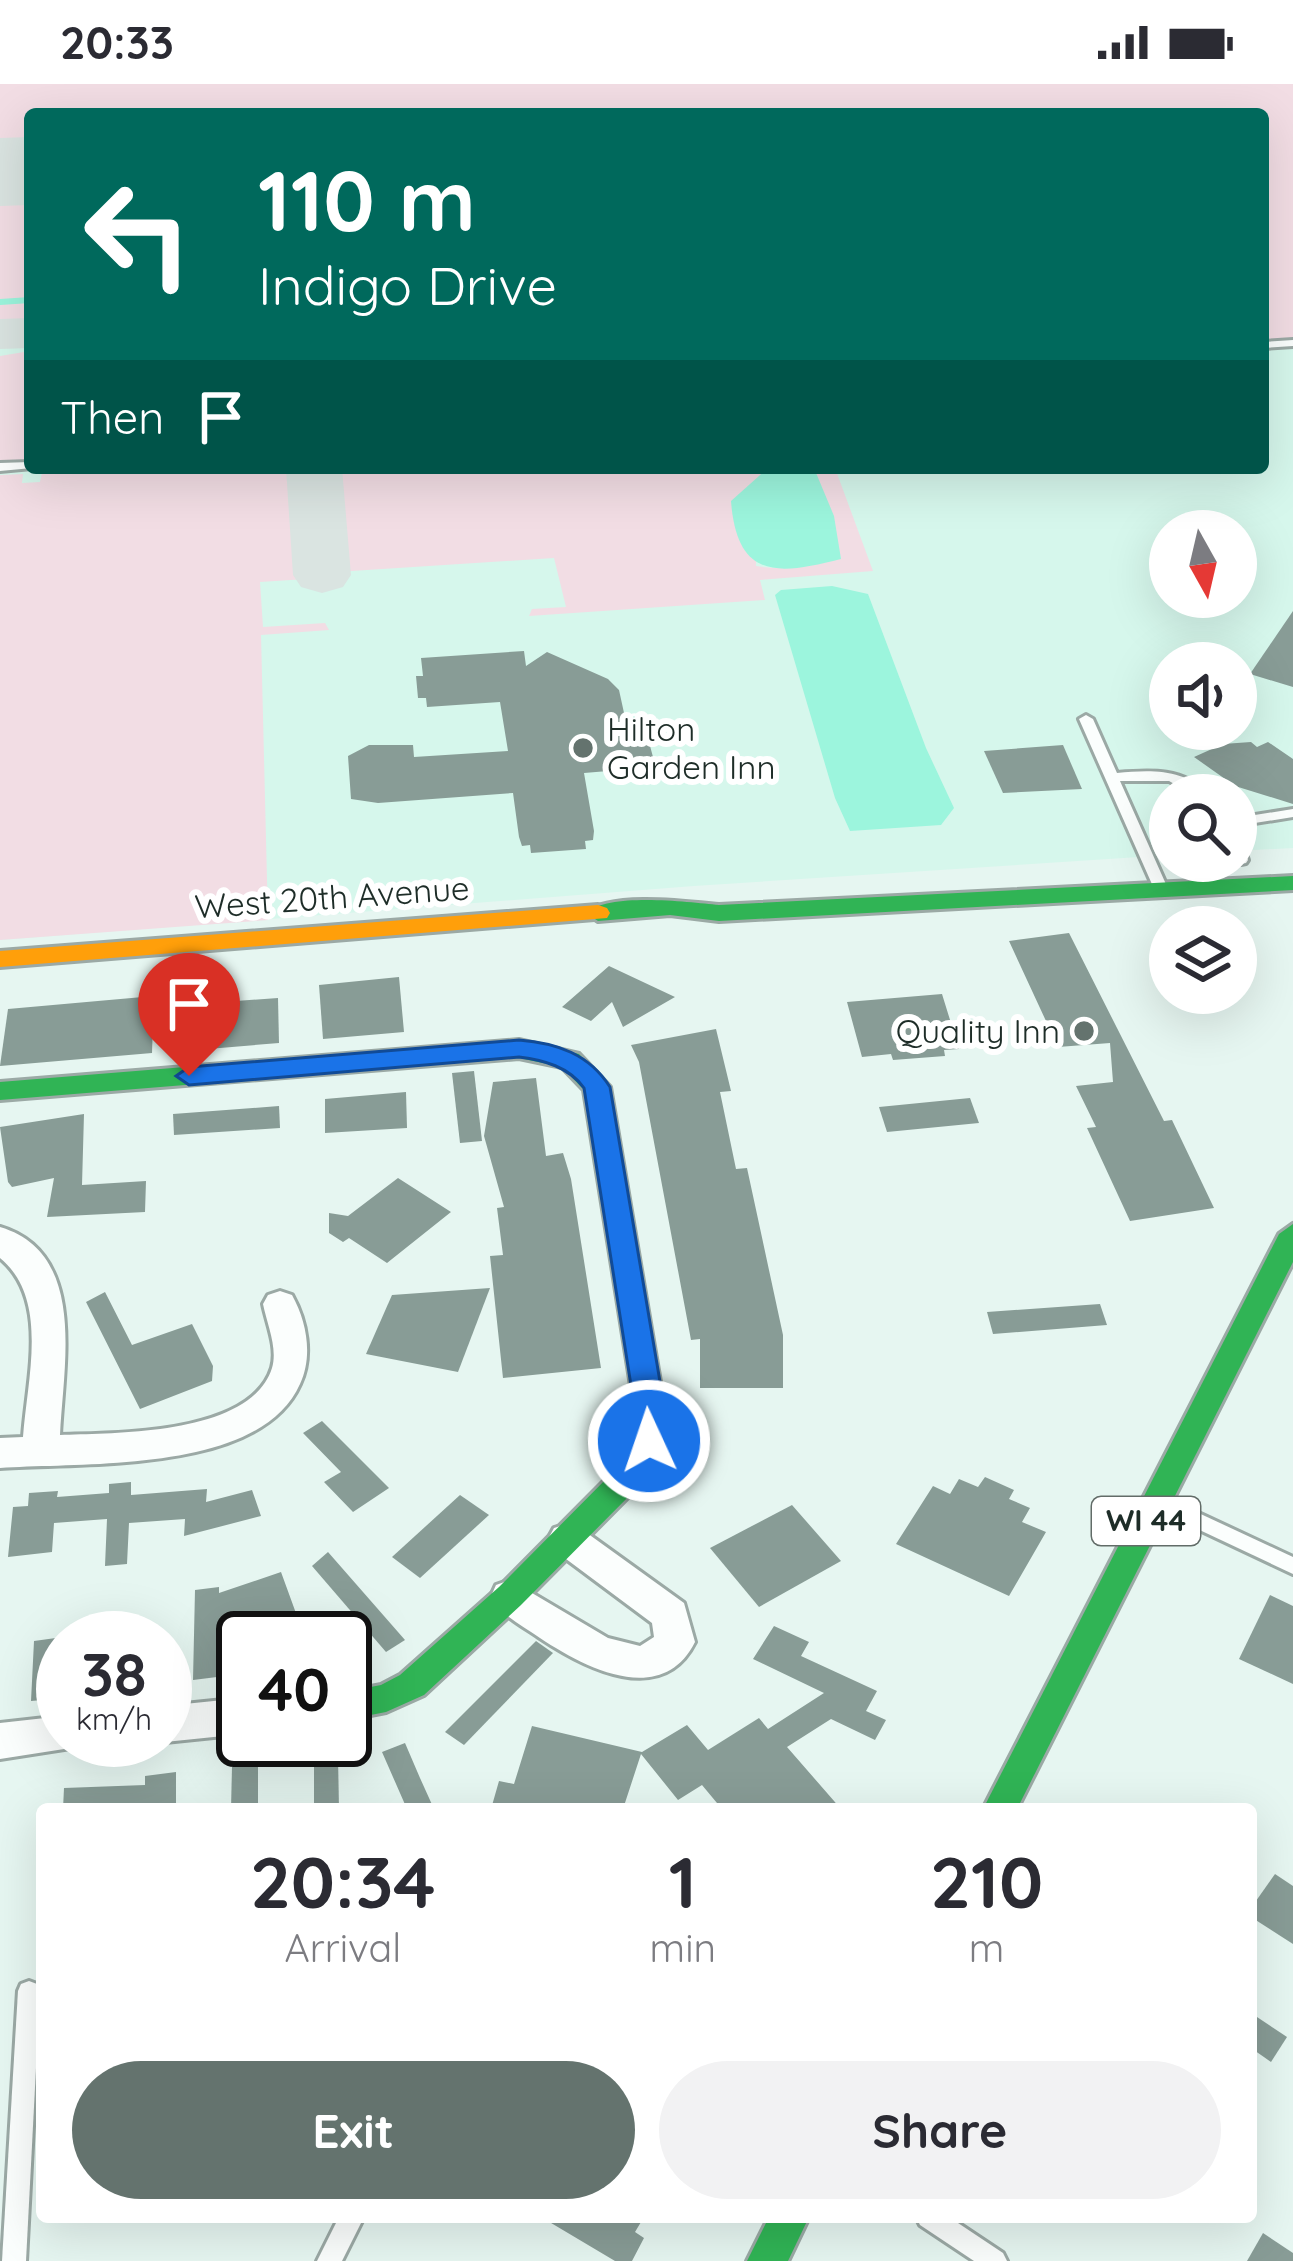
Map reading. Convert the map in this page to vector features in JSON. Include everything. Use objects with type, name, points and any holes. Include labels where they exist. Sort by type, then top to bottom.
[{"type":"main road","name":"West 20th Avenue","points":[[1257,857],[1293,857]]},
{"type":"main road","name":"West 20th Avenue","points":[[0,958],[670,907],[719,913],[1149,879]]},
{"type":"main road","name":"West 20th Avenue","points":[[1257,882],[1293,883]]},
{"type":"main road","points":[[0,1091],[519,1049],[546,1051],[584,1070],[597,1087],[651,1417],[649,1441],[638,1463],[510,1596],[412,1684],[372,1701]]},
{"type":"main road","name":"WI 44","points":[[1003,1803],[1288,1255]]},
{"type":"main road","points":[[767,2261],[787,2223]]},
{"type":"street","points":[[0,1239],[32,1265],[50,1305],[41,1449]]},
{"type":"street","points":[[0,1453],[203,1438],[250,1421],[268,1408],[290,1372],[292,1354],[280,1304]]},
{"type":"street","points":[[510,1596],[617,1662],[650,1665],[667,1655],[675,1642],[670,1615],[567,1539]]},
{"type":"street","points":[[0,1741],[36,1737]]},
{"type":"lane","points":[[1086,719],[1149,862]]},
{"type":"lane","points":[[1112,777],[1149,775]]},
{"type":"lane","points":[[1257,819],[1293,813]]},
{"type":"lane","points":[[1156,1502],[1293,1566]]},
{"type":"lane","points":[[14,2261],[29,1991]]},
{"type":"lane","points":[[329,2261],[349,2223]]},
{"type":"lane","points":[[937,2223],[995,2261]]},
{"type":"shaded area","points":[[0,84],[1293,84],[1293,848],[1257,850],[1257,774],[1149,774],[1149,856],[0,940]]},
{"type":"shaded area","points":[[0,84],[1293,84],[1293,338],[1269,340],[1269,108],[24,108],[24,147],[0,149]]},
{"type":"shaded area","points":[[24,195],[24,323],[0,325],[0,197]]},
{"type":"shaded area","points":[[24,352],[24,462],[0,463],[0,356]]},
{"type":"shaded area","points":[[23,474],[22,483],[40,482],[42,474],[297,474],[306,579],[260,582],[263,627],[325,623],[329,630],[261,635],[268,920],[0,940],[0,475]]},
{"type":"shaded area","points":[[331,474],[763,474],[756,483],[756,566],[778,568],[841,558],[816,474],[837,474],[873,571],[760,580],[765,600],[529,616],[532,609],[566,607],[554,558],[336,572]]},
{"type":"shaded area","points":[[761,474],[816,474],[834,516],[841,559],[798,568],[765,566],[742,546],[731,501]]},
{"type":"shaded area","points":[[832,586],[868,594],[926,748],[954,808],[941,825],[850,831],[835,798],[775,595],[781,590]]},
{"type":"building","points":[[1293,611],[1293,687],[1257,676],[1257,664]]},
{"type":"building","name":"Hilton Garden Inn","points":[[524,651],[526,666],[547,652],[608,679],[619,690],[626,722],[634,721],[636,731],[646,731],[653,757],[642,758],[644,768],[584,773],[594,831],[593,840],[585,841],[586,849],[531,853],[530,845],[522,846],[519,837],[513,793],[378,803],[351,799],[348,756],[369,745],[413,745],[414,757],[508,751],[500,702],[427,707],[426,698],[418,698],[416,676],[423,676],[421,658]]},
{"type":"building","points":[[1268,742],[1293,759],[1293,804],[1257,793],[1257,774],[1218,774],[1194,757],[1210,750],[1257,750]]},
{"type":"building","points":[[1063,745],[1082,789],[1003,793],[984,751]]},
{"type":"building","name":"Quality Inn","points":[[1069,933],[1164,1121],[1172,1120],[1214,1208],[1130,1221],[1087,1128],[1096,1127],[1076,1086],[1113,1082],[1110,1043],[1058,1047],[1009,941]]},
{"type":"building","points":[[609,966],[675,997],[623,1027],[612,1002],[591,1021],[562,1007]]},
{"type":"building","points":[[399,977],[404,1032],[323,1039],[319,985]]},
{"type":"building","points":[[942,994],[959,1049],[944,1050],[945,1056],[862,1057],[847,1002]]},
{"type":"building","points":[[154,996],[152,1053],[0,1066],[8,1009]]},
{"type":"building","points":[[278,998],[279,1043],[196,1050],[196,1004]]},
{"type":"building","points":[[716,1029],[731,1091],[720,1092],[736,1169],[747,1168],[783,1335],[783,1388],[700,1388],[700,1339],[691,1340],[639,1062],[631,1045]]},
{"type":"building","points":[[474,1071],[482,1141],[460,1143],[452,1073]]},
{"type":"building","points":[[536,1078],[546,1156],[563,1153],[571,1179],[601,1368],[503,1378],[490,1256],[503,1255],[497,1208],[504,1207],[484,1136],[493,1082]]},
{"type":"building","points":[[406,1092],[407,1128],[325,1133],[325,1099]]},
{"type":"building","points":[[970,1098],[979,1123],[887,1132],[879,1107]]},
{"type":"building","points":[[279,1106],[280,1128],[174,1135],[173,1114]]},
{"type":"building","points":[[84,1114],[82,1185],[146,1181],[145,1212],[47,1217],[54,1178],[12,1187],[8,1182],[0,1127]]},
{"type":"building","points":[[398,1178],[451,1212],[387,1263],[349,1238],[343,1242],[329,1233],[329,1213],[348,1216]]},
{"type":"building","points":[[490,1288],[458,1372],[366,1354],[392,1295]]},
{"type":"building","points":[[105,1292],[132,1345],[192,1324],[213,1366],[212,1381],[140,1409],[86,1302]]},
{"type":"building","points":[[1100,1304],[1107,1325],[993,1334],[987,1312]]},
{"type":"building","points":[[322,1421],[389,1488],[353,1512],[324,1482],[341,1472],[303,1433]]},
{"type":"building","points":[[985,1477],[1014,1490],[1009,1499],[1030,1508],[1022,1522],[1046,1532],[1009,1596],[896,1544],[933,1486],[950,1494],[959,1479],[978,1487]]},
{"type":"building","points":[[131,1482],[131,1495],[207,1489],[206,1502],[252,1490],[261,1516],[184,1536],[185,1519],[129,1523],[127,1564],[105,1566],[107,1519],[54,1523],[52,1552],[8,1557],[13,1507],[28,1506],[29,1493],[58,1491],[57,1497],[109,1493],[109,1484]]},
{"type":"building","points":[[460,1495],[489,1515],[420,1578],[392,1557]]},
{"type":"building","points":[[792,1505],[841,1561],[759,1607],[710,1548]]},
{"type":"building","points":[[328,1552],[405,1640],[386,1652],[372,1636],[372,1611],[351,1611],[312,1566]]},
{"type":"building","points":[[281,1572],[295,1611],[216,1611],[216,1677],[193,1680],[195,1590],[219,1587],[219,1593]]},
{"type":"building","points":[[1270,1595],[1293,1606],[1293,1684],[1239,1659]]},
{"type":"building","points":[[774,1626],[809,1642],[801,1656],[877,1691],[866,1711],[886,1720],[875,1740],[831,1719],[787,1747],[836,1803],[717,1803],[702,1785],[678,1800],[641,1754],[625,1803],[493,1803],[499,1781],[514,1784],[532,1726],[642,1752],[687,1725],[708,1750],[759,1718],[768,1729],[824,1693],[753,1659]]},
{"type":"building","points":[[34,1641],[36,1701],[31,1701]]},
{"type":"building","points":[[536,1641],[553,1653],[464,1745],[445,1732]]},
{"type":"building","points":[[405,1743],[431,1803],[404,1803],[382,1752]]},
{"type":"building","points":[[232,1767],[258,1767],[258,1803],[231,1803]]},
{"type":"building","points":[[314,1767],[338,1767],[339,1803],[314,1803]]},
{"type":"building","points":[[176,1772],[176,1803],[63,1803],[64,1788],[145,1785],[145,1776]]},
{"type":"building","points":[[1275,1874],[1293,1886],[1293,1944],[1257,1921],[1257,1900]]},
{"type":"building","points":[[1257,2017],[1287,2037],[1271,2062],[1257,2052]]},
{"type":"building","points":[[551,2223],[640,2223],[635,2232],[644,2238],[632,2261],[615,2261]]},
{"type":"building","points":[[1263,2233],[1293,2253],[1293,2261],[1247,2261]]},
{"type":"waterway","points":[[0,302],[24,300]]},
{"type":"taxiway","points":[[0,334],[24,333]]},
{"type":"taxiway","points":[[314,474],[322,575]]},
{"type":"runway","points":[[0,172],[24,171]]},
{"type":"traffic: fast","points":[[598,913],[670,907],[719,913],[1293,883]]},
{"type":"traffic: fast","points":[[0,1091],[519,1049],[570,1060],[597,1087],[651,1417],[649,1441],[628,1477],[510,1596],[412,1685],[372,1701]]},
{"type":"traffic: fast","points":[[1003,1803],[1293,1234]]},
{"type":"traffic: fast","points":[[767,2261],[787,2223]]},
{"type":"traffic: slow","points":[[0,959],[598,913]]},
{"type":"place","name":"Hilton Garden Inn","points":[[583,748]]},
{"type":"place","name":"Quality Inn","points":[[1084,1031]]},
{"type":"route","points":[[189,1076],[519,1049],[546,1051],[584,1070],[597,1087],[651,1417],[649,1441]]}]
